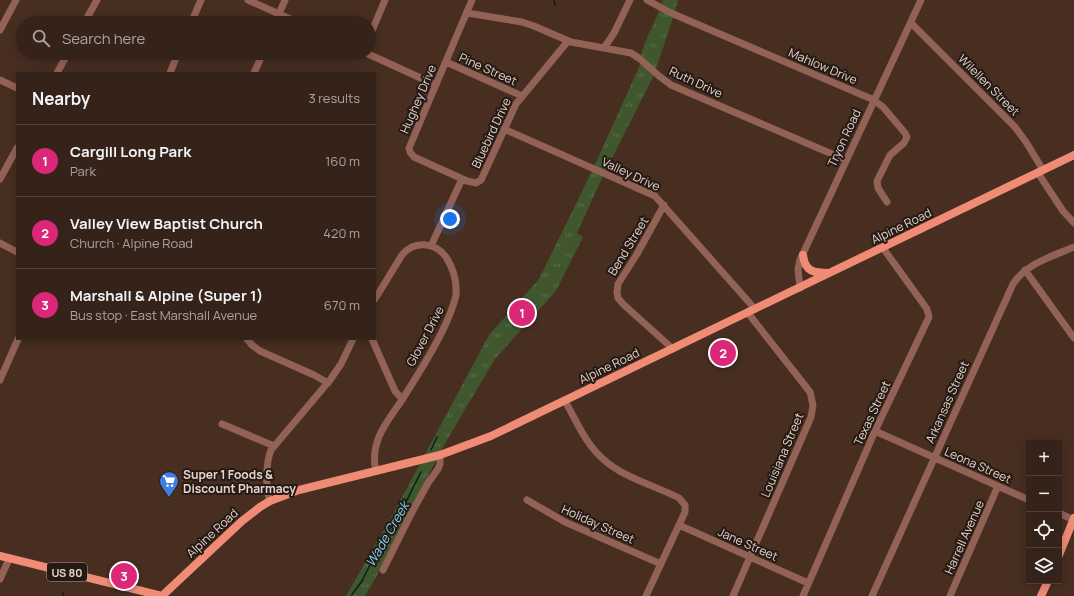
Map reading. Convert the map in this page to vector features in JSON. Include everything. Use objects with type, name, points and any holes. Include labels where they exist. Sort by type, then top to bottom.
[{"type":"main road","name":"Alpine Road","points":[[162,596],[242,520],[270,501],[299,490],[440,455],[491,436],[1074,155]]},
{"type":"main road","points":[[803,255],[805,265],[813,272],[830,273]]},
{"type":"main road","points":[[1062,548],[1074,519]]},
{"type":"main road","name":"US 80","points":[[0,556],[162,596]]},
{"type":"main road","points":[[1041,596],[1047,584]]},
{"type":"street","points":[[0,30],[16,0]]},
{"type":"street","points":[[88,16],[97,0]]},
{"type":"street","points":[[194,16],[201,0]]},
{"type":"street","points":[[248,0],[283,16]]},
{"type":"street","points":[[279,14],[285,0]]},
{"type":"street","points":[[376,21],[385,0]]},
{"type":"street","name":"Hughey Drive","points":[[462,179],[414,157],[410,152],[410,145],[472,0]]},
{"type":"street","points":[[604,48],[614,33],[630,0]]},
{"type":"street","name":"Mahlow Drive","points":[[647,0],[671,13],[874,100],[883,107],[907,137],[904,143],[890,156],[877,181],[878,188],[887,202]]},
{"type":"street","name":"Tryon Road","points":[[800,288],[798,269],[803,255],[921,0]]},
{"type":"street","name":"Ruth Drive","points":[[467,13],[529,24],[568,41],[631,53],[662,79],[672,85],[846,160]]},
{"type":"street","name":"Wilellen Street","points":[[911,23],[1015,127],[1063,211],[1074,223]]},
{"type":"street","name":"Bluebird Drive","points":[[431,246],[462,179],[474,183],[480,182],[512,111],[522,96],[568,41]]},
{"type":"street","points":[[376,58],[436,85]]},
{"type":"street","points":[[58,72],[64,60]]},
{"type":"street","points":[[170,72],[175,60]]},
{"type":"street","points":[[254,72],[259,60]]},
{"type":"street","name":"Pine Street","points":[[446,62],[522,96]]},
{"type":"street","points":[[0,80],[16,88]]},
{"type":"street","name":"Valley Drive","points":[[504,129],[650,193],[658,198],[751,311]]},
{"type":"street","points":[[0,179],[16,150]]},
{"type":"street","name":"Bend Street","points":[[664,205],[637,254],[619,281],[617,292],[618,298],[623,304],[672,349]]},
{"type":"street","points":[[0,243],[16,251]]},
{"type":"street","points":[[376,297],[399,258],[406,250],[417,245],[431,246]]},
{"type":"street","name":"Glover Drive","points":[[376,471],[374,457],[378,439],[387,422],[437,343],[455,299],[456,282],[450,265],[443,254],[431,246]]},
{"type":"street","name":"Arkansas Street","points":[[872,596],[1011,288],[1025,270],[1074,246]]},
{"type":"street","name":"Texas Street","points":[[802,596],[875,431],[930,315],[883,248]]},
{"type":"street","points":[[1025,270],[1074,338]]},
{"type":"street","name":"Louisiana Street","points":[[733,596],[811,417],[814,405],[810,392],[751,311]]},
{"type":"street","points":[[0,380],[18,340]]},
{"type":"street","points":[[270,501],[267,490],[268,461],[270,453],[274,446],[328,383],[341,364],[353,340]]},
{"type":"street","points":[[372,340],[395,391],[402,399]]},
{"type":"street","points":[[250,342],[263,352],[328,383]]},
{"type":"street","points":[[565,401],[587,440],[606,462],[625,474],[683,501],[685,510],[646,596]]},
{"type":"street","points":[[222,424],[274,446]]},
{"type":"street","name":"Leona Street","points":[[875,431],[1026,499]]},
{"type":"street","points":[[383,570],[418,501],[439,467],[440,455]]},
{"type":"street","name":"Harrell Avenue","points":[[950,596],[998,486]]},
{"type":"street","name":"Holiday Street","points":[[527,500],[565,522],[661,564]]},
{"type":"street","points":[[1062,514],[1074,519]]},
{"type":"street","name":"Jane Street","points":[[679,525],[808,583]]},
{"type":"street","points":[[0,579],[9,558]]},
{"type":"green space","points":[[663,0],[678,0],[654,75],[603,176],[577,233],[583,237],[556,291],[495,359],[444,445],[365,596],[346,596],[393,514],[489,335],[539,279],[592,171],[640,65],[643,48]]},
{"type":"waterway","points":[[554,0],[555,5]]},
{"type":"waterway","name":"Wade Creek","points":[[431,450],[437,437]]},
{"type":"waterway","name":"Wade Creek","points":[[351,596],[362,581],[384,537],[400,514],[421,472]]},
{"type":"place","name":"Cargill Long Park","points":[[522,313]]},
{"type":"place","name":"Valley View Baptist Church","points":[[723,353]]},
{"type":"place","name":"Super 1 Foods & Discount Pharmacy","points":[[169,498]]},
{"type":"place","name":"Marshall & Alpine (Super 1)","points":[[124,576]]}]
